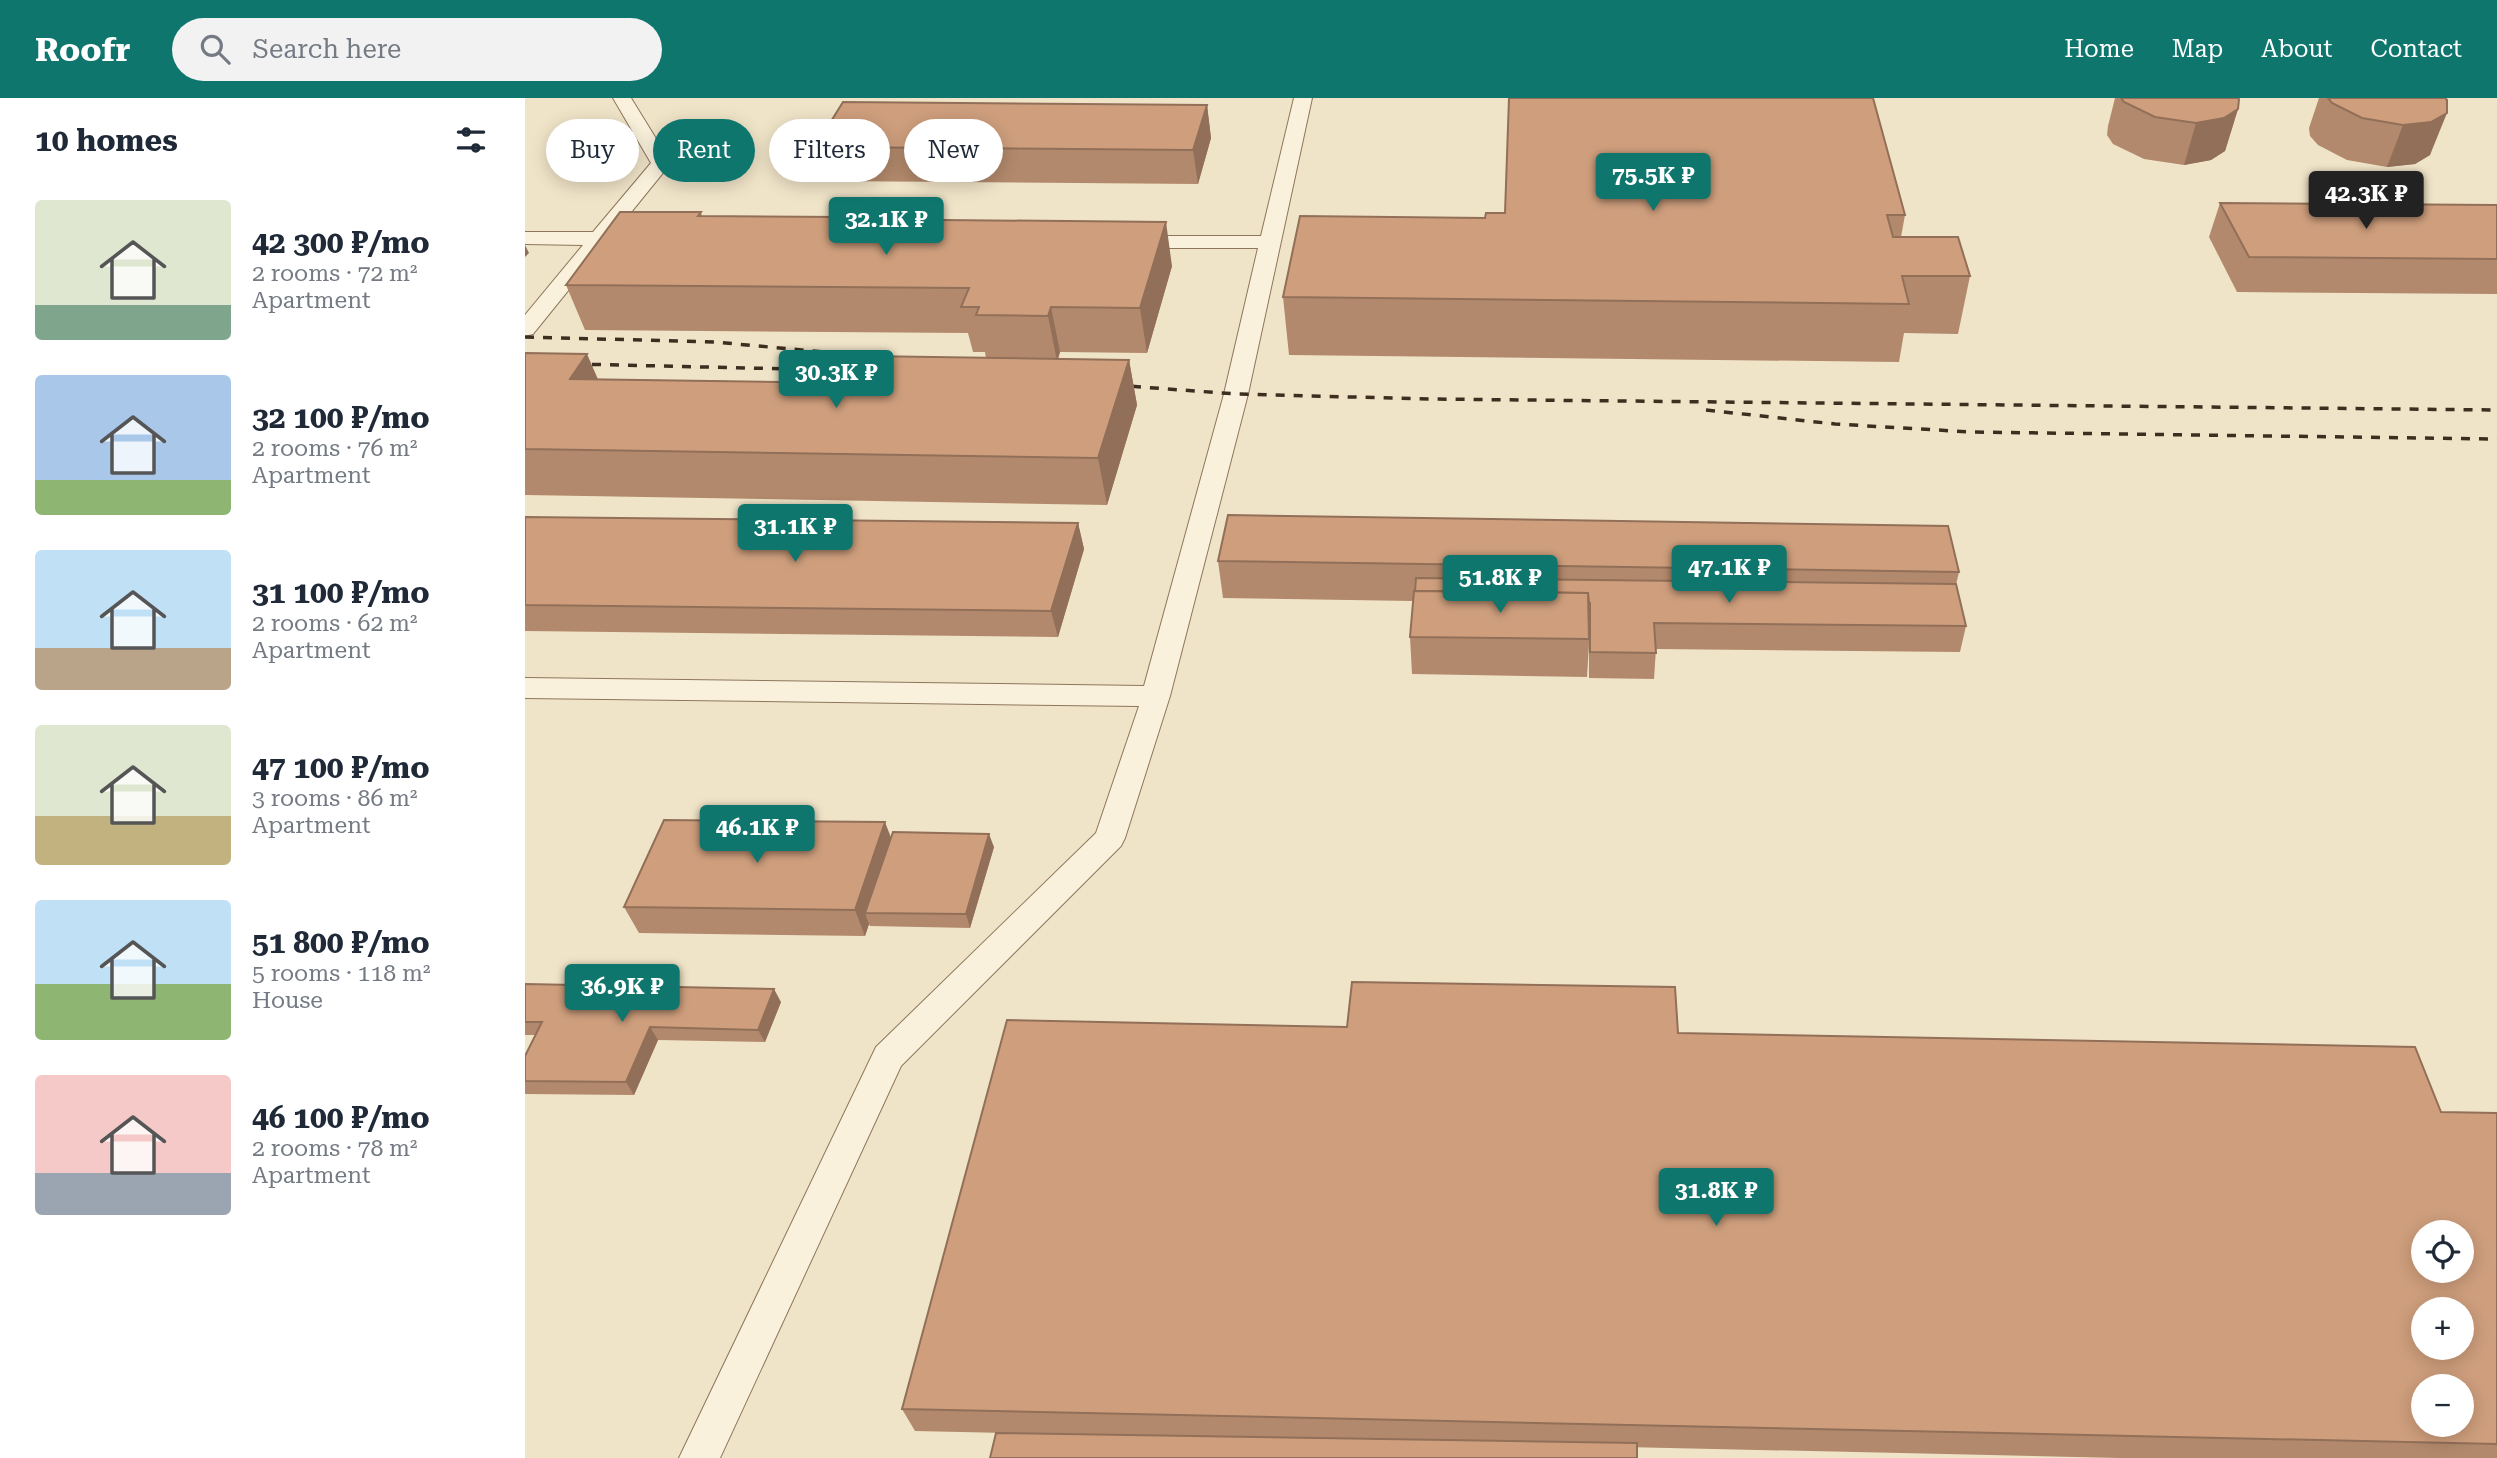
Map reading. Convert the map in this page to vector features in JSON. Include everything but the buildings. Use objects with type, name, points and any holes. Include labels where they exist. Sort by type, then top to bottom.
[{"type":"lane","points":[[525,329],[661,163],[622,98]]},
{"type":"lane","points":[[699,1458],[888,1057],[1110,838],[1156,696],[1236,394],[1303,98]]},
{"type":"lane","points":[[525,238],[657,239]]},
{"type":"lane","points":[[1116,242],[1269,242]]},
{"type":"lane","points":[[525,688],[1156,696]]},
{"type":"railway","points":[[525,337],[715,342],[888,358]]},
{"type":"railway","points":[[574,364],[878,371]]},
{"type":"railway","points":[[1114,385],[1236,394],[1430,399],[2497,410]]},
{"type":"railway","points":[[1706,410],[1835,424],[1971,432],[2497,439]]}]
